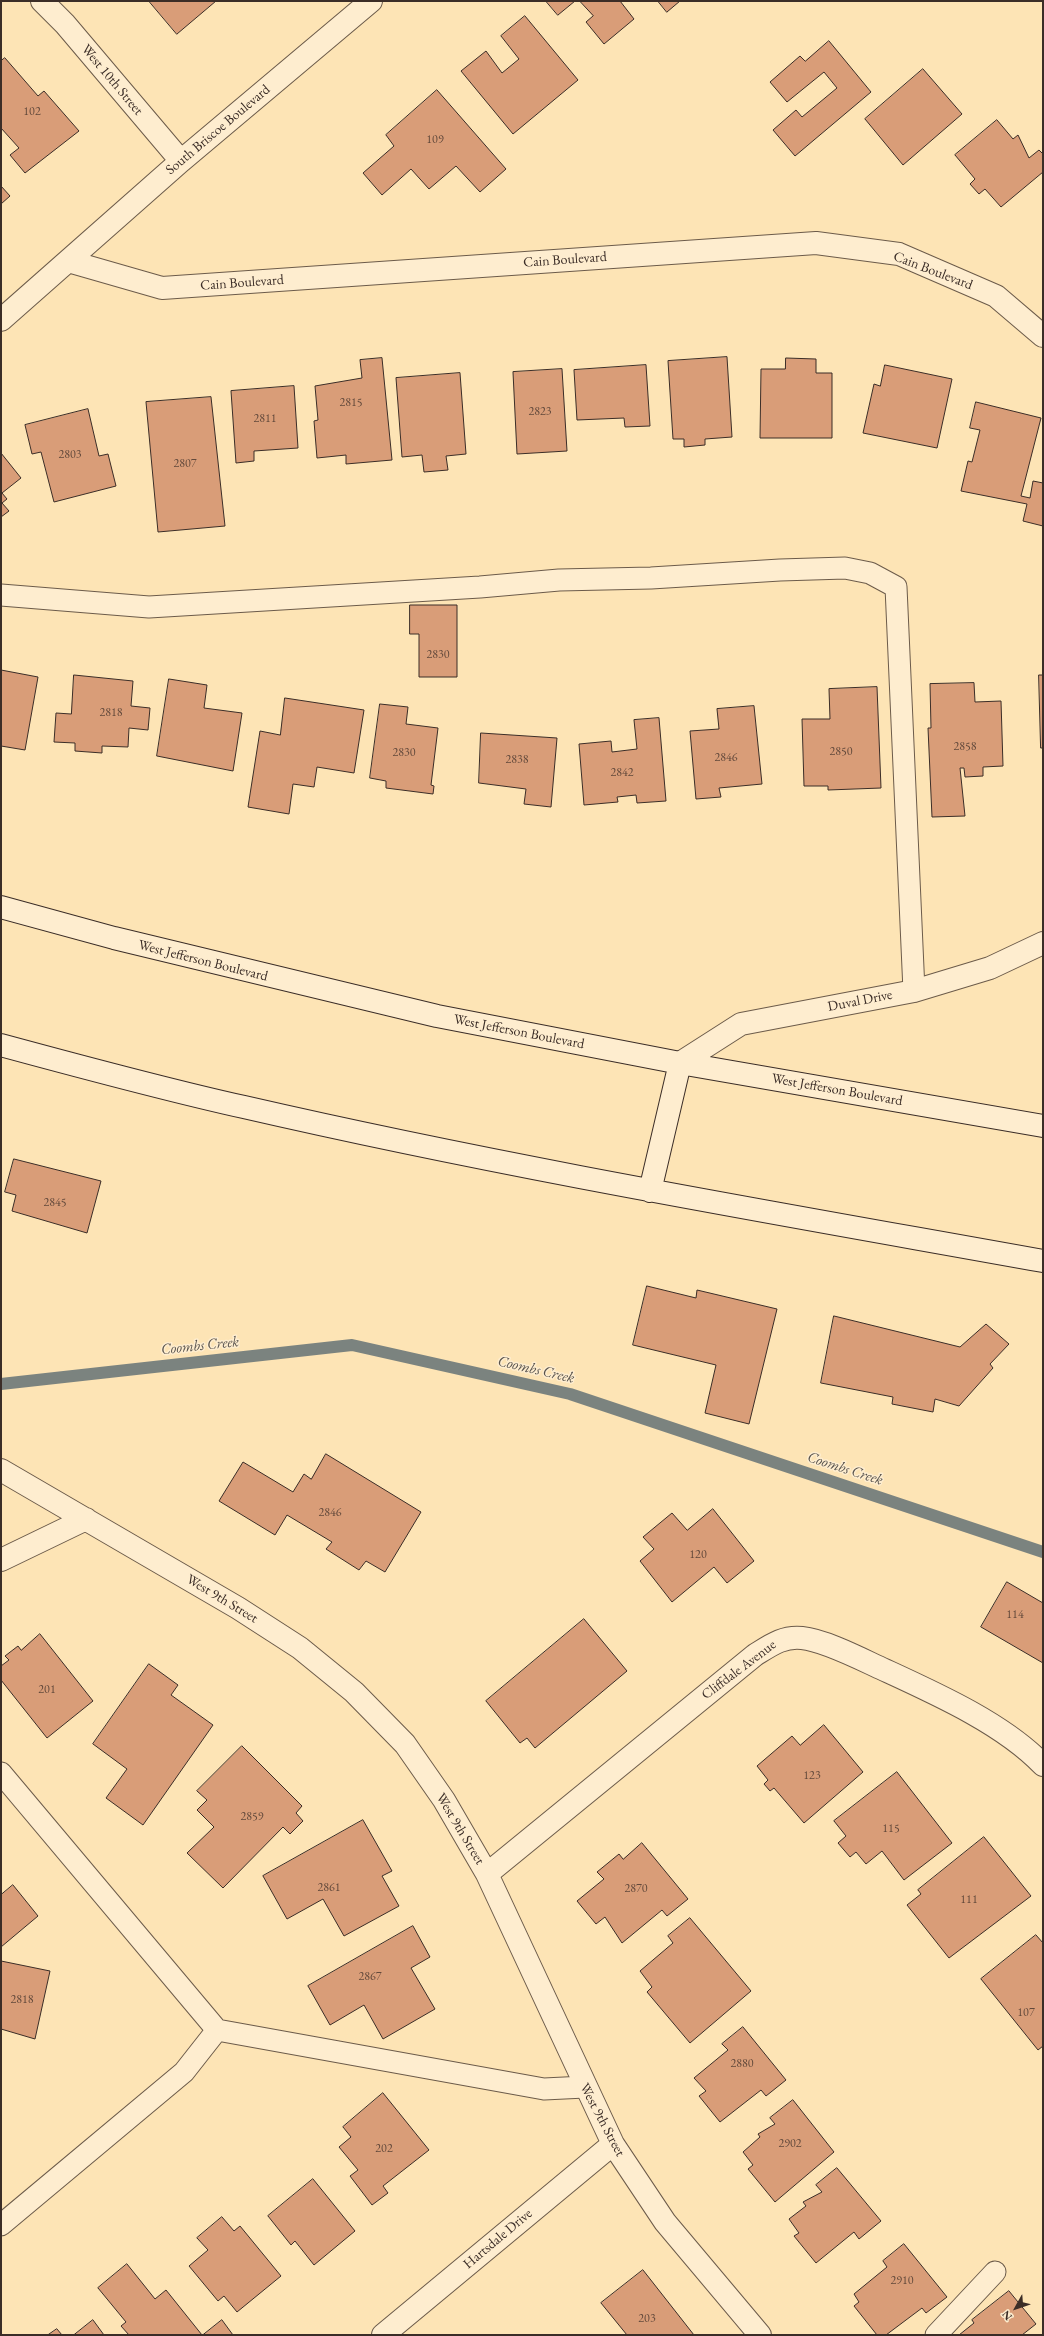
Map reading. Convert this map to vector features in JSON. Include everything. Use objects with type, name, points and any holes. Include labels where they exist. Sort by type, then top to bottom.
[{"type":"street","name":"West 10th Street","points":[[42,1],[65,24],[181,161]]},
{"type":"street","name":"South Briscoe Boulevard","points":[[1,320],[181,161],[371,1]]},
{"type":"street","name":"Cain Boulevard","points":[[68,262],[162,288],[816,243],[898,254],[996,296],[1043,336]]},
{"type":"street","name":"West Jefferson Boulevard","points":[[1,907],[136,944],[422,1013],[680,1063],[1043,1126]]},
{"type":"street","name":"Duval Drive","points":[[680,1063],[741,1024],[914,991],[990,968],[1043,943]]},
{"type":"street","points":[[1,1045],[244,1107],[377,1136],[650,1191],[1043,1261]]},
{"type":"street","points":[[650,1191],[680,1063]]},
{"type":"street","name":"West 9th Street","points":[[1,1470],[238,1608],[294,1644],[354,1692],[405,1744],[444,1800],[487,1874],[585,2087],[613,2144],[665,2222],[760,2335]]},
{"type":"street","points":[[1,1560],[86,1519]]},
{"type":"street","name":"Cliffdale Avenue","points":[[487,1874],[755,1655],[779,1640],[803,1638],[845,1652],[949,1700],[1028,1749],[1043,1765]]},
{"type":"street","name":"Hartsdale Drive","points":[[383,2335],[613,2144]]},
{"type":"lane","points":[[1,595],[99,601],[149,607],[473,588],[559,580],[651,578],[780,570],[845,568],[870,573],[896,587],[914,991]]},
{"type":"lane","points":[[1,1773],[216,2030],[544,2089],[585,2087]]},
{"type":"lane","points":[[1,2225],[184,2072],[216,2030]]},
{"type":"lane","points":[[936,2335],[994,2272]]},
{"type":"building","points":[[149,1],[216,1],[177,34]]},
{"type":"building","points":[[546,1],[575,1],[558,15]]},
{"type":"building","points":[[580,1],[620,1],[634,19],[604,44],[586,22],[593,16]]},
{"type":"building","points":[[658,1],[680,1],[667,12]]},
{"type":"building","points":[[525,16],[578,80],[513,134],[461,71],[486,51],[502,73],[519,59],[501,36]]},
{"type":"building","points":[[829,41],[871,92],[795,156],[773,130],[796,110],[802,117],[837,88],[824,72],[787,102],[770,82],[800,56],[805,61]]},
{"type":"building","points":[[5,58],[38,96],[44,91],[79,131],[25,173],[10,155],[19,148],[1,128],[1,61]]},
{"type":"building","points":[[923,69],[962,114],[903,165],[865,119]]},
{"type":"building","points":[[437,90],[506,169],[480,192],[456,166],[429,189],[411,169],[382,195],[363,173],[394,146],[386,135]]},
{"type":"building","points":[[997,120],[1013,139],[1018,135],[1029,158],[1039,150],[1043,154],[1043,172],[1001,207],[985,189],[979,194],[970,184],[975,179],[955,155]]},
{"type":"building","points":[[1,186],[10,196],[1,204]]},
{"type":"building","points":[[727,357],[732,437],[705,439],[705,445],[684,447],[684,439],[673,439],[668,361]]},
{"type":"building","points":[[382,358],[392,460],[346,464],[346,455],[317,458],[314,421],[318,420],[315,386],[362,378],[360,360]]},
{"type":"building","points":[[786,358],[816,359],[816,373],[832,373],[832,438],[760,438],[761,369],[785,369]]},
{"type":"building","points":[[646,365],[650,426],[625,427],[624,418],[577,420],[574,370]]},
{"type":"building","points":[[885,365],[952,379],[937,448],[863,433],[874,384],[880,386]]},
{"type":"building","points":[[562,369],[567,451],[517,454],[513,372]]},
{"type":"building","points":[[460,373],[466,454],[446,456],[448,470],[424,472],[422,455],[402,457],[396,378]]},
{"type":"building","points":[[294,386],[298,448],[254,451],[254,461],[236,463],[231,391]]},
{"type":"building","points":[[211,397],[225,526],[158,532],[146,402]]},
{"type":"building","points":[[976,402],[1041,418],[1021,496],[1030,498],[1033,481],[1043,483],[1043,526],[1023,521],[1027,504],[961,491],[968,461],[972,462],[980,430],[970,428]]},
{"type":"building","points":[[88,409],[99,456],[108,454],[116,486],[54,502],[41,452],[32,454],[25,425]]},
{"type":"building","points":[[1,453],[21,478],[2,493],[7,499],[2,503],[9,511],[1,517]]},
{"type":"building","points":[[410,605],[457,605],[457,677],[419,677],[419,634],[410,634]]},
{"type":"building","points":[[1,670],[38,677],[25,750],[1,746]]},
{"type":"building","points":[[74,675],[133,681],[131,706],[150,708],[148,730],[129,728],[128,747],[102,746],[102,753],[75,751],[75,743],[54,742],[56,713],[71,714]]},
{"type":"building","points":[[1039,675],[1043,675],[1043,748],[1041,748]]},
{"type":"building","points":[[169,679],[207,685],[204,708],[242,713],[233,771],[157,756]]},
{"type":"building","points":[[974,683],[975,702],[1001,701],[1003,766],[983,767],[983,776],[965,777],[964,768],[960,768],[965,816],[932,817],[928,728],[931,728],[930,684]]},
{"type":"building","points":[[877,687],[881,788],[828,790],[828,786],[804,786],[802,719],[830,719],[829,689]]},
{"type":"building","points":[[285,698],[364,710],[354,773],[317,767],[314,787],[293,784],[289,814],[248,807],[260,731],[280,735]]},
{"type":"building","points":[[380,704],[408,707],[406,724],[438,728],[431,785],[434,786],[433,794],[386,788],[386,781],[370,778]]},
{"type":"building","points":[[754,706],[762,784],[719,788],[721,797],[696,799],[690,731],[719,729],[717,709]]},
{"type":"building","points":[[659,718],[666,801],[637,803],[636,795],[617,797],[618,802],[584,805],[579,744],[611,741],[612,752],[637,749],[634,720]]},
{"type":"building","points":[[481,733],[557,738],[551,807],[524,804],[526,789],[479,783]]},
{"type":"building","points":[[14,1159],[101,1181],[87,1233],[12,1211],[16,1195],[5,1192]]},
{"type":"building","points":[[647,1286],[696,1298],[697,1290],[777,1309],[749,1424],[705,1413],[716,1365],[633,1345]]},
{"type":"building","points":[[834,1316],[960,1347],[986,1324],[1009,1344],[990,1364],[993,1368],[959,1406],[935,1399],[933,1412],[892,1404],[893,1397],[821,1383]]},
{"type":"building","points":[[326,1454],[421,1512],[385,1572],[366,1561],[359,1570],[326,1549],[332,1542],[287,1515],[275,1535],[219,1501],[243,1462],[293,1492],[304,1474],[311,1479]]},
{"type":"building","points":[[713,1509],[754,1561],[727,1583],[714,1567],[672,1602],[640,1561],[654,1549],[643,1537],[672,1513],[687,1530]]},
{"type":"building","points":[[1007,1582],[1043,1603],[1043,1663],[981,1627]]},
{"type":"building","points":[[584,1619],[627,1671],[535,1748],[527,1738],[520,1743],[486,1701]]},
{"type":"building","points":[[40,1634],[93,1701],[47,1738],[1,1680],[1,1666],[9,1660],[5,1656],[18,1646],[21,1650]]},
{"type":"building","points":[[149,1664],[178,1685],[171,1695],[213,1725],[143,1825],[106,1798],[127,1769],[93,1744]]},
{"type":"building","points":[[824,1725],[863,1772],[804,1823],[774,1788],[770,1791],[764,1784],[768,1780],[757,1766],[792,1736],[800,1745]]},
{"type":"building","points":[[242,1746],[302,1806],[296,1813],[303,1821],[290,1834],[283,1827],[223,1888],[187,1853],[214,1827],[197,1810],[207,1800],[197,1791]]},
{"type":"building","points":[[897,1772],[952,1843],[904,1880],[882,1851],[866,1864],[856,1852],[850,1857],[838,1843],[846,1836],[834,1821]]},
{"type":"building","points":[[363,1820],[392,1871],[382,1876],[399,1906],[344,1936],[323,1899],[287,1919],[263,1876]]},
{"type":"building","points":[[984,1837],[1031,1896],[949,1958],[907,1905],[921,1894],[918,1890]]},
{"type":"building","points":[[642,1843],[688,1899],[667,1916],[662,1910],[622,1943],[605,1917],[596,1924],[577,1901],[604,1879],[597,1872],[619,1854],[623,1859]]},
{"type":"building","points":[[13,1885],[38,1916],[1,1947],[1,1895]]},
{"type":"building","points":[[690,1918],[751,1991],[690,2043],[647,1992],[652,1987],[640,1971],[673,1943],[668,1936]]},
{"type":"building","points":[[413,1926],[430,1957],[411,1968],[435,2009],[383,2039],[364,2005],[330,2025],[308,1986]]},
{"type":"building","points":[[1036,1935],[1043,1943],[1043,2046],[1038,2050],[981,1979]]},
{"type":"building","points":[[1,1961],[50,1971],[35,2039],[1,2029]]},
{"type":"building","points":[[743,2027],[786,2080],[766,2096],[761,2090],[720,2122],[699,2096],[706,2091],[694,2078],[728,2050],[722,2044]]},
{"type":"building","points":[[383,2093],[429,2150],[383,2186],[388,2193],[372,2205],[350,2176],[358,2170],[339,2147],[351,2137],[343,2127]]},
{"type":"building","points":[[793,2100],[834,2152],[775,2202],[748,2169],[753,2165],[743,2152],[760,2137],[758,2134],[775,2124],[770,2118]]},
{"type":"building","points":[[837,2168],[881,2221],[859,2239],[854,2232],[816,2263],[794,2236],[799,2233],[789,2219],[806,2206],[803,2202],[822,2192],[816,2185]]},
{"type":"building","points":[[313,2179],[355,2231],[314,2265],[295,2241],[291,2245],[268,2216]]},
{"type":"building","points":[[222,2217],[234,2231],[240,2226],[281,2276],[237,2312],[224,2296],[218,2301],[189,2266],[208,2250],[197,2238]]},
{"type":"building","points":[[904,2244],[947,2297],[926,2313],[922,2308],[886,2335],[877,2335],[854,2306],[859,2302],[854,2294],[887,2267],[883,2261]]},
{"type":"building","points":[[127,2264],[155,2299],[166,2290],[202,2335],[129,2335],[121,2326],[126,2322],[98,2288]]},
{"type":"building","points":[[643,2270],[694,2335],[627,2335],[601,2303]]},
{"type":"building","points":[[1009,2291],[1036,2324],[1022,2335],[959,2335],[974,2323],[972,2320]]},
{"type":"building","points":[[93,2320],[104,2335],[74,2335]]},
{"type":"building","points":[[222,2320],[233,2335],[203,2335]]},
{"type":"building","points":[[57,2329],[62,2335],[48,2335]]},
{"type":"waterway","name":"Coombs Creek","points":[[1,1384],[352,1345],[570,1394],[1043,1552]]}]
